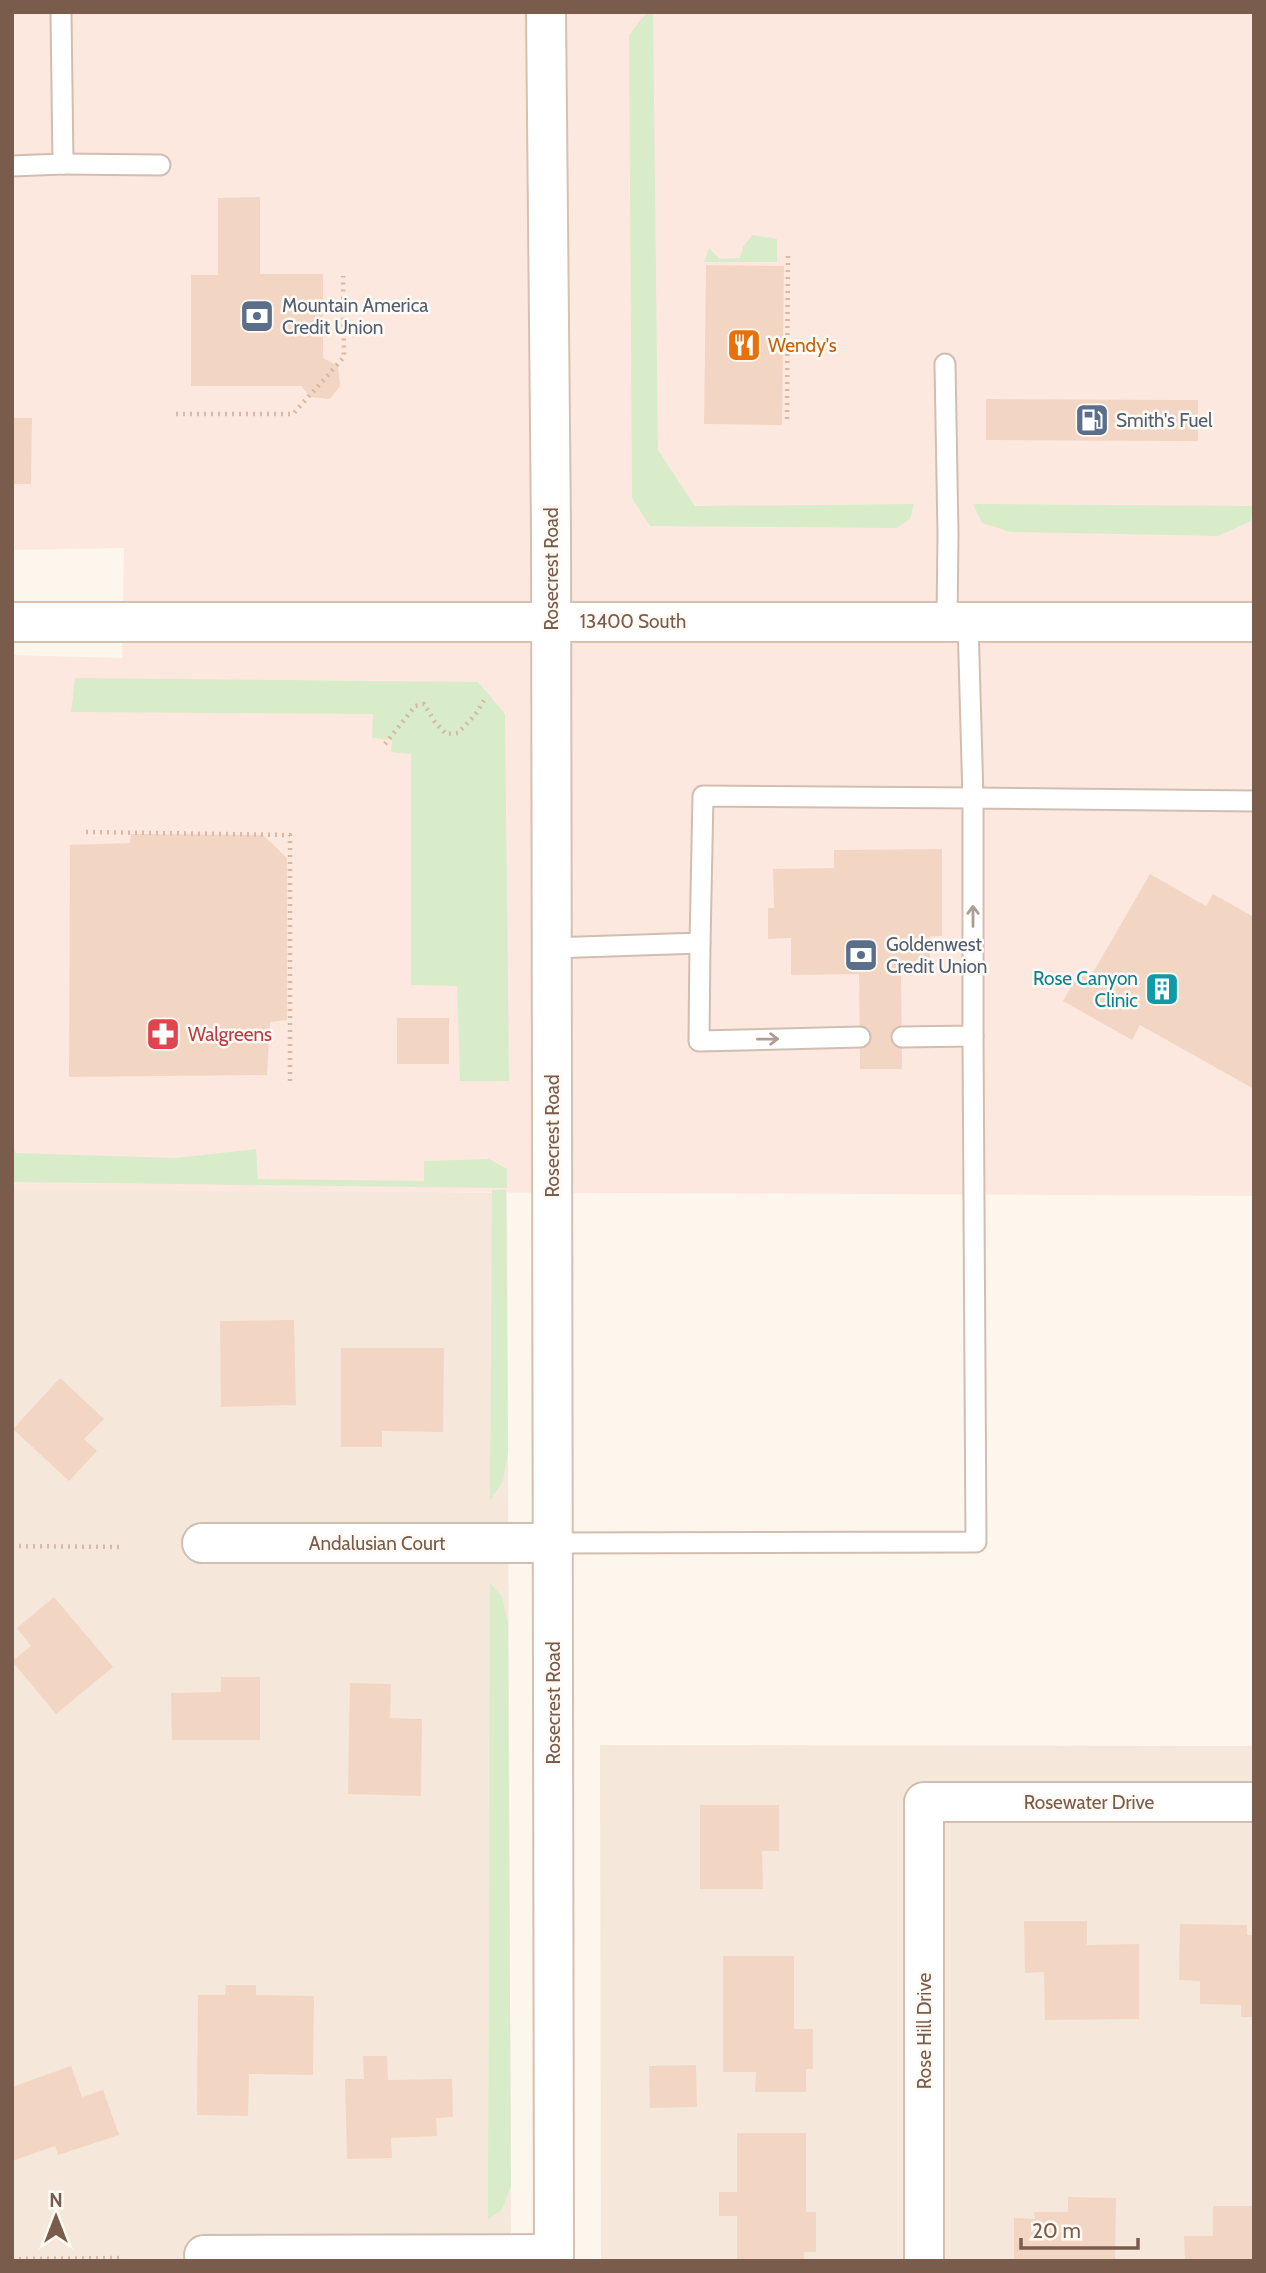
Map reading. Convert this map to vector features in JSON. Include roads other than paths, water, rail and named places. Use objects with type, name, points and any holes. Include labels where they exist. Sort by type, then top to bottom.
[{"type":"main road","name":"Rosecrest Road","points":[[547,12],[551,621],[554,2258]]},
{"type":"main road","name":"13400 South","points":[[12,622],[1254,622]]},
{"type":"main road","name":"Andalusian Court","points":[[202,1543],[553,1543]]},
{"type":"main road","name":"Rosewater Drive","points":[[924,1802],[1254,1802]]},
{"type":"main road","name":"Rose Hill Drive","points":[[924,1802],[924,2261]]},
{"type":"main road","points":[[204,2255],[554,2258]]},
{"type":"lane","points":[[61,12],[63,164]]},
{"type":"lane","points":[[12,166],[160,165]]},
{"type":"lane","points":[[553,1543],[976,1542],[973,798],[948,534],[945,364]]},
{"type":"lane","points":[[860,1037],[699,1041],[703,796],[1254,802]]},
{"type":"lane","points":[[551,948],[700,943]]},
{"type":"lane","points":[[902,1037],[972,1036]]},
{"type":"place","name":"Mountain America Credit Union","points":[[257,316]]},
{"type":"place","name":"Wendy's","points":[[744,345]]},
{"type":"place","name":"Smith's Fuel","points":[[1092,420]]},
{"type":"place","name":"Goldenwest Credit Union","points":[[861,955]]},
{"type":"place","name":"Rose Canyon Clinic","points":[[1162,989]]},
{"type":"place","name":"Walgreens","points":[[163,1034]]}]
